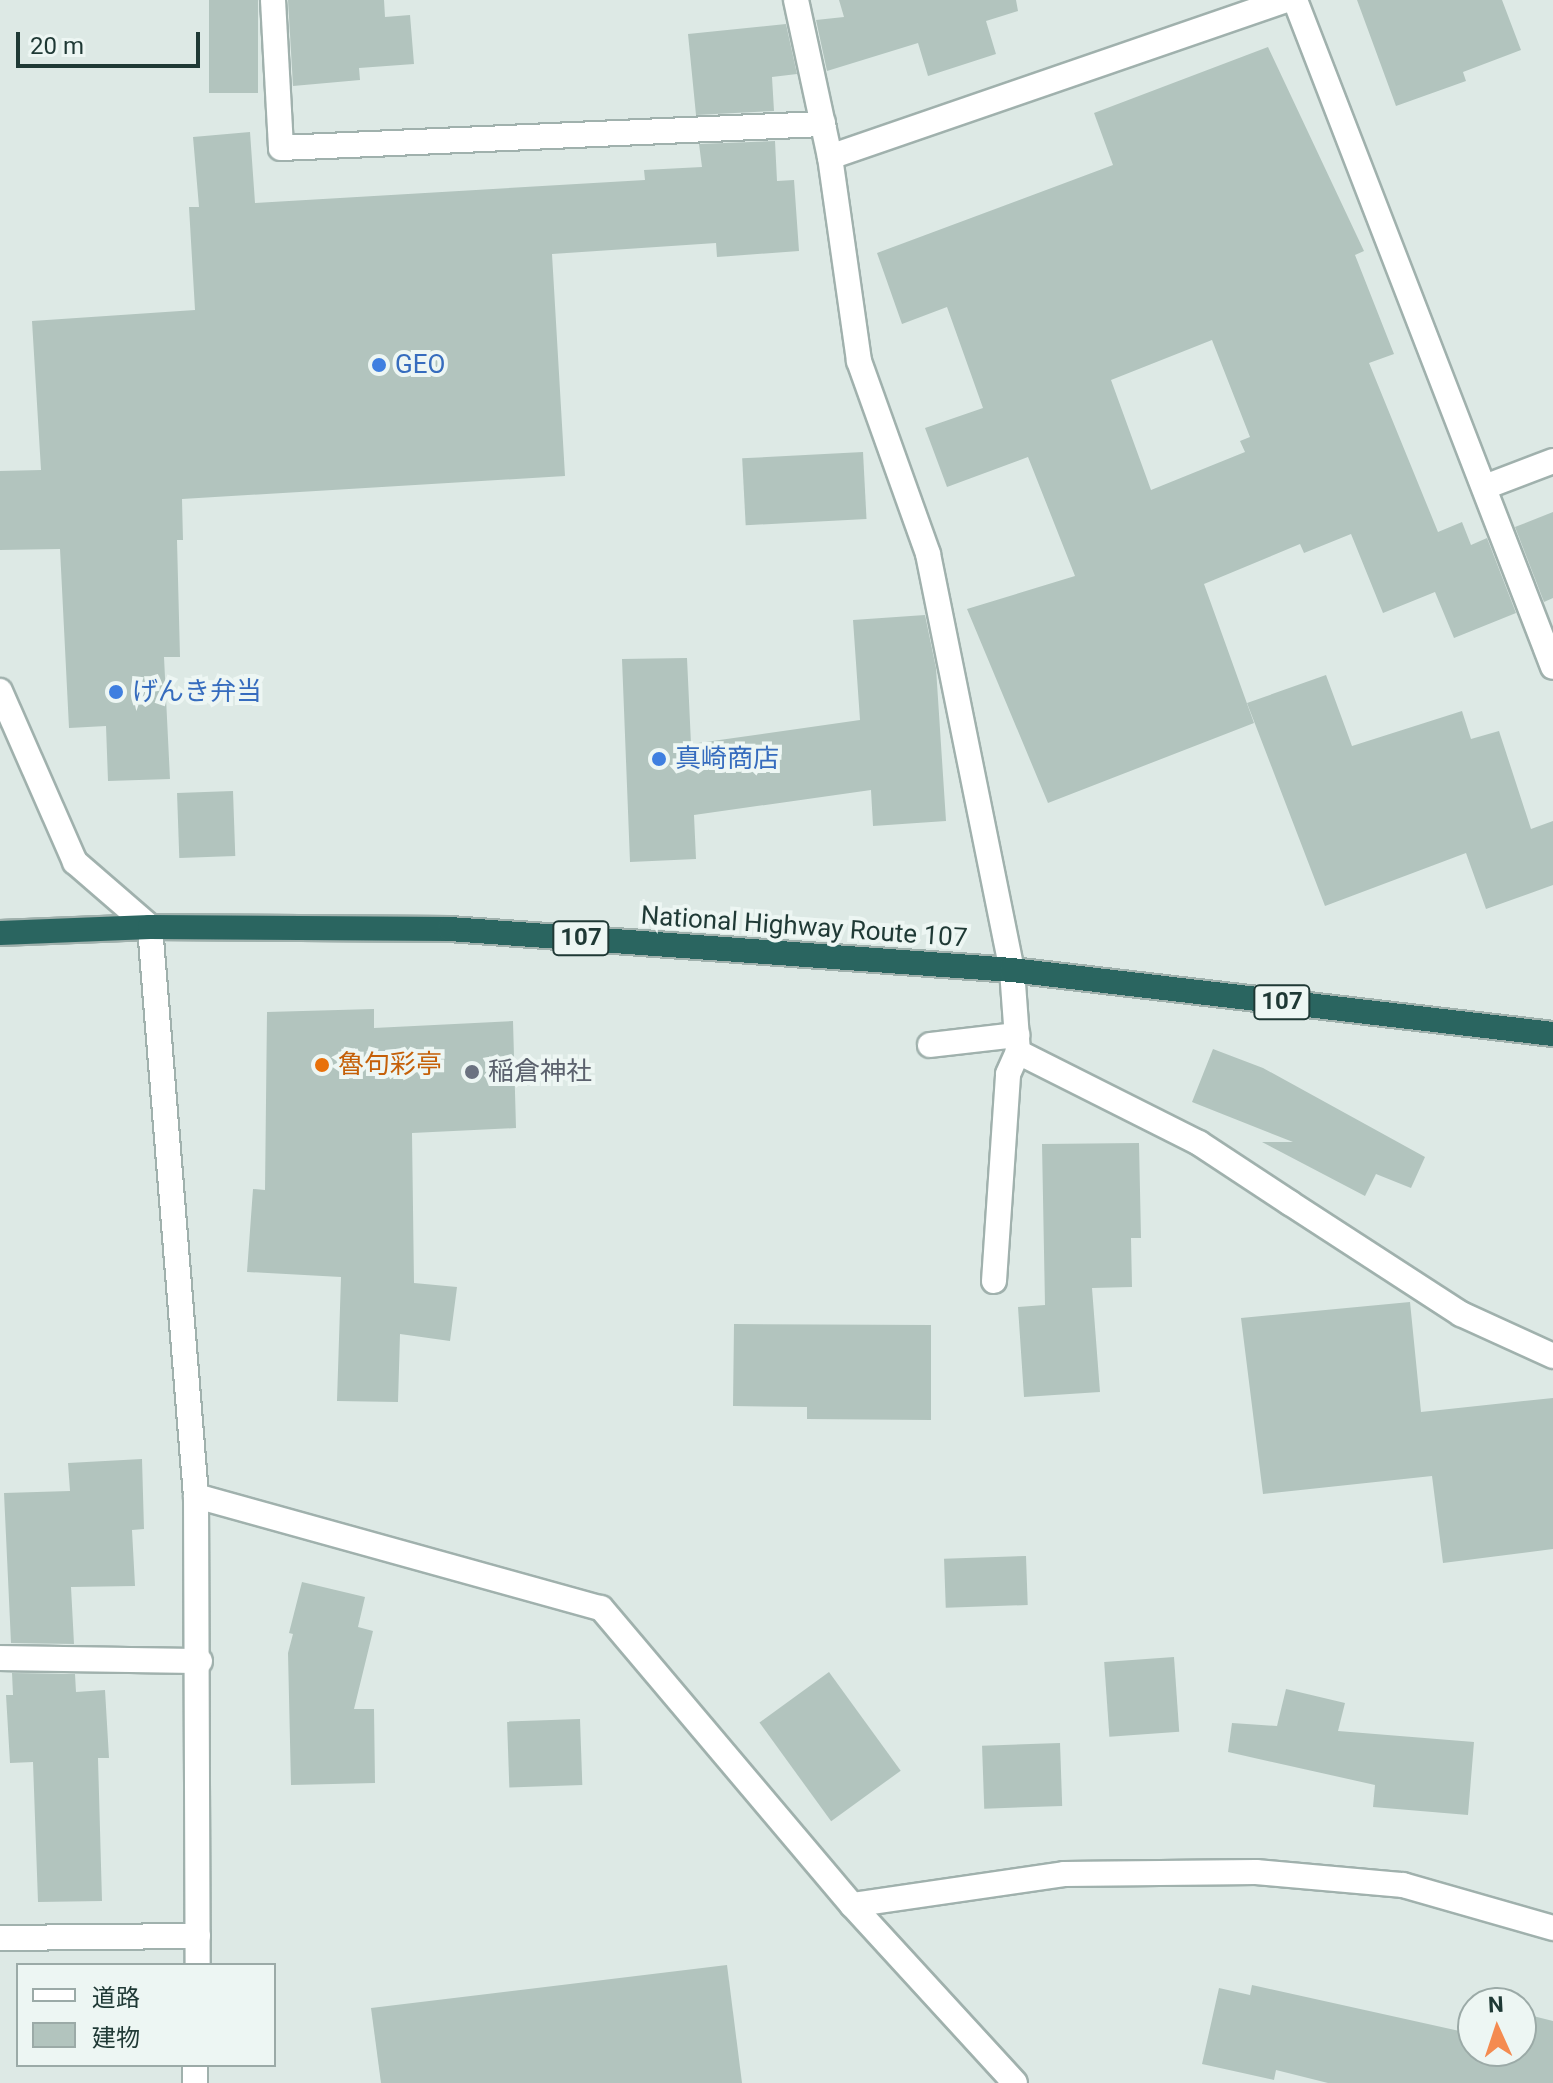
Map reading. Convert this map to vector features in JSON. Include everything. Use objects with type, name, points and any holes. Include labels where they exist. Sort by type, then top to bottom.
[{"type":"highway","name":"National Highway Route 107","points":[[0,933],[150,927],[450,929],[1012,970],[1553,1034]]},
{"type":"street","points":[[273,0],[281,148],[823,124]]},
{"type":"street","points":[[796,0],[830,157],[859,361],[928,554],[1012,970],[1017,1043],[1008,1074],[994,1281]]},
{"type":"street","points":[[830,157],[1287,0]]},
{"type":"street","points":[[1295,0],[1553,667]]},
{"type":"street","points":[[1485,487],[1553,461]]},
{"type":"street","points":[[0,691],[75,862],[150,927],[196,1496],[200,1661],[198,1963]]},
{"type":"street","points":[[930,1045],[1017,1043],[1199,1143],[1461,1314],[1553,1356]]},
{"type":"street","points":[[196,1496],[601,1608],[852,1905],[1015,2083]]},
{"type":"street","points":[[0,1658],[200,1661]]},
{"type":"street","points":[[852,1905],[1064,1874],[1256,1872],[1403,1885],[1553,1928]]},
{"type":"street","points":[[0,1938],[198,1936]]},
{"type":"building","points":[[209,0],[258,0],[258,93],[209,93]]},
{"type":"building","points":[[288,0],[384,0],[385,17],[410,15],[414,64],[359,68],[360,80],[293,86]]},
{"type":"building","points":[[839,0],[1016,0],[1018,11],[986,21],[996,54],[928,76],[918,43],[827,71],[816,20],[844,17]]},
{"type":"building","points":[[1357,0],[1502,0],[1521,50],[1463,72],[1466,81],[1396,106]]},
{"type":"building","points":[[786,24],[797,74],[772,77],[774,111],[696,115],[688,34]]},
{"type":"building","points":[[1268,47],[1364,251],[1355,255],[1394,354],[1369,363],[1438,532],[1462,522],[1471,545],[1487,538],[1516,613],[1454,638],[1435,592],[1383,613],[1351,534],[1304,553],[1300,544],[1204,584],[1254,723],[1048,803],[967,609],[1075,576],[1028,457],[947,487],[925,428],[983,408],[947,307],[902,324],[877,253],[1113,165],[1094,113]],"holes":[[[1212,340],[1250,437],[1240,441],[1245,452],[1151,490],[1111,380]]]},
{"type":"building","points":[[250,132],[255,203],[645,180],[644,170],[702,167],[699,144],[775,141],[777,181],[794,180],[799,251],[717,257],[716,243],[552,254],[565,476],[182,499],[183,540],[177,540],[180,657],[164,657],[170,779],[108,781],[106,726],[69,728],[60,549],[0,550],[0,471],[41,470],[32,321],[195,310],[189,207],[199,207],[193,137]]},
{"type":"building","points":[[863,452],[867,519],[746,525],[742,458]]},
{"type":"building","points":[[1553,512],[1553,598],[1544,602],[1515,527]]},
{"type":"building","points":[[925,615],[936,668],[946,821],[873,826],[871,790],[694,815],[696,859],[630,862],[622,659],[687,658],[691,744],[860,720],[853,620]]},
{"type":"building","points":[[1326,675],[1352,746],[1462,711],[1471,739],[1499,731],[1531,829],[1553,821],[1553,885],[1486,909],[1466,853],[1325,906],[1247,703]]},
{"type":"building","points":[[233,791],[235,856],[179,858],[177,793]]},
{"type":"building","points":[[374,1009],[374,1028],[513,1021],[516,1128],[412,1133],[414,1283],[457,1287],[450,1341],[400,1334],[398,1402],[337,1401],[341,1277],[247,1272],[253,1189],[265,1190],[267,1012]]},
{"type":"building","points":[[1213,1049],[1263,1068],[1425,1157],[1411,1188],[1376,1174],[1365,1196],[1262,1142],[1293,1142],[1192,1102]]},
{"type":"building","points":[[1139,1143],[1141,1238],[1131,1238],[1132,1287],[1092,1288],[1100,1392],[1024,1397],[1018,1307],[1045,1305],[1042,1144]]},
{"type":"building","points":[[1410,1302],[1421,1412],[1553,1398],[1553,1549],[1443,1563],[1432,1476],[1263,1494],[1241,1318]]},
{"type":"building","points":[[734,1324],[931,1325],[931,1420],[807,1419],[807,1407],[733,1406]]},
{"type":"building","points":[[142,1459],[144,1529],[132,1530],[135,1586],[71,1587],[74,1644],[11,1643],[4,1493],[70,1491],[68,1463]]},
{"type":"building","points":[[1026,1556],[1028,1605],[946,1608],[944,1559]]},
{"type":"building","points":[[302,1582],[365,1597],[358,1627],[373,1631],[354,1709],[374,1709],[375,1783],[291,1785],[288,1653],[293,1634],[289,1633]]},
{"type":"building","points":[[1174,1657],[1179,1732],[1109,1737],[1104,1662]]},
{"type":"building","points":[[829,1672],[901,1771],[831,1821],[759,1723]]},
{"type":"building","points":[[12,1673],[75,1674],[76,1692],[105,1690],[109,1758],[98,1758],[102,1901],[38,1902],[33,1762],[10,1763],[6,1695],[13,1695]]},
{"type":"building","points":[[1286,1689],[1345,1703],[1338,1731],[1474,1742],[1468,1815],[1373,1807],[1375,1785],[1228,1752],[1232,1723],[1277,1726]]},
{"type":"building","points":[[580,1719],[582,1785],[509,1788],[507,1722]]},
{"type":"building","points":[[1060,1743],[1062,1806],[984,1809],[982,1746]]},
{"type":"building","points":[[727,1965],[742,2083],[381,2083],[371,2008]]},
{"type":"building","points":[[1252,1985],[1457,2030],[1457,2067],[1537,2067],[1537,2017],[1553,2021],[1553,2083],[1328,2083],[1276,2070],[1274,2080],[1202,2064],[1219,1988],[1250,1995]]},
{"type":"place","name":"GEO","points":[[379,365]]},
{"type":"place","name":"げんき弁当","points":[[116,692]]},
{"type":"place","name":"真崎商店","points":[[659,759]]},
{"type":"place","name":"魯句彩亭","points":[[322,1065]]},
{"type":"place","name":"稲倉神社","points":[[472,1072]]}]
